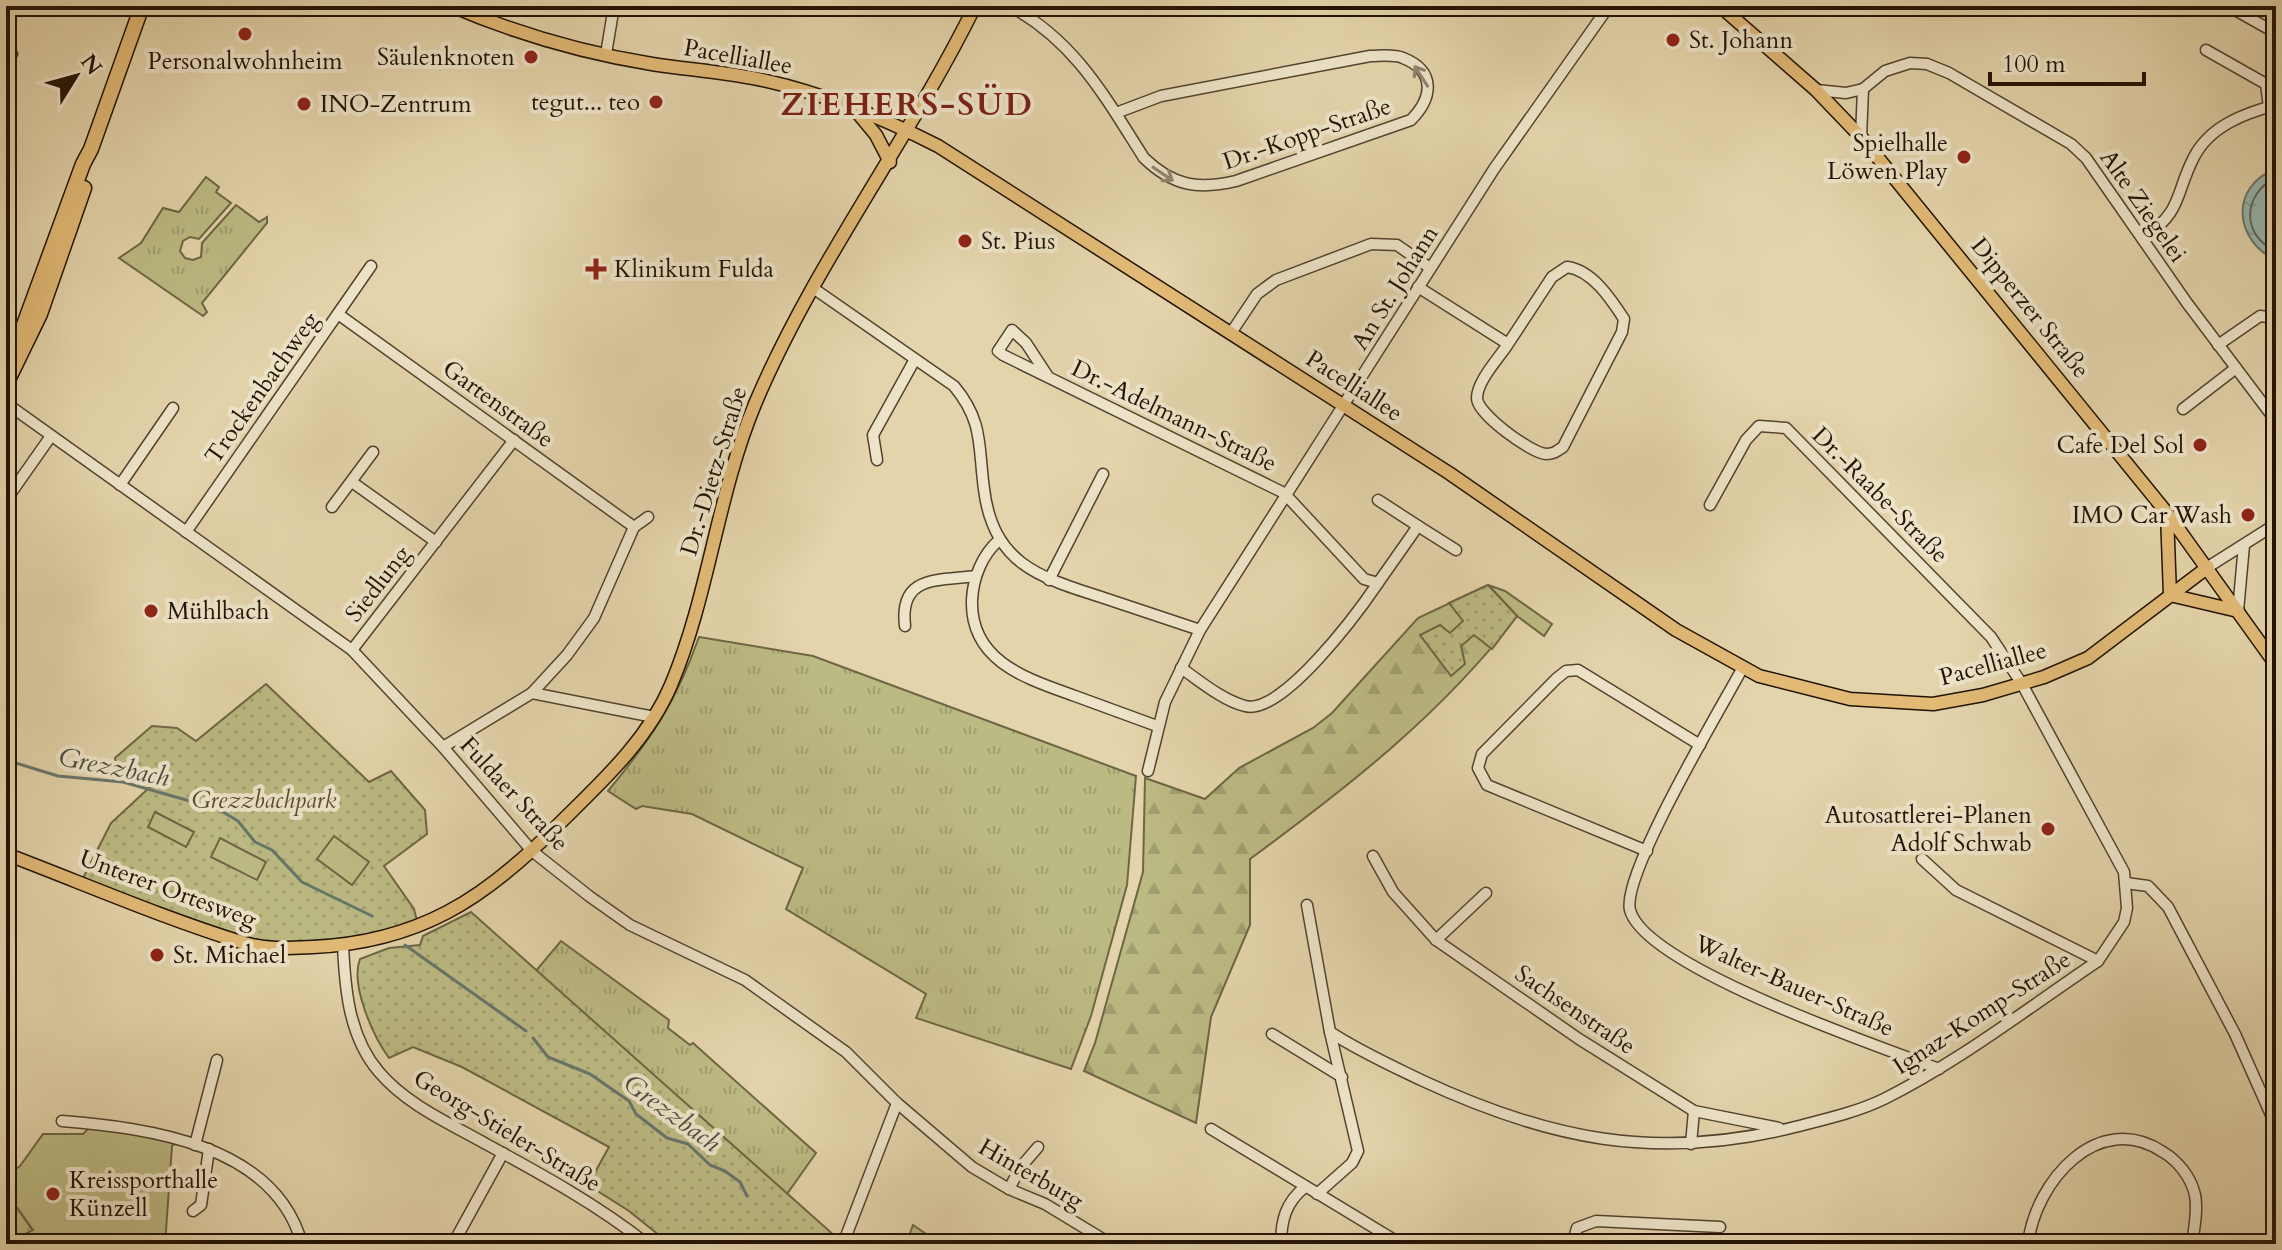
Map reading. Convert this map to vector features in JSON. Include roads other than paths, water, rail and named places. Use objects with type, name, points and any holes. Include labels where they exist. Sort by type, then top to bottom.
[{"type":"highway","points":[[6,363],[21,333],[142,6]]},
{"type":"highway","points":[[6,384],[47,296],[90,171],[91,149]]},
{"type":"main road","name":"Pacelliallee","points":[[452,6],[525,33],[606,54],[770,82],[856,111],[945,150],[1501,508],[1676,630],[1742,669],[1775,682],[1850,699],[1933,704],[2022,684],[2101,650],[2208,567]]},
{"type":"main road","name":"Dr.-Dietz-Straße","points":[[532,851],[628,753],[654,717],[690,637],[725,496],[754,407],[813,288],[908,132],[975,6]]},
{"type":"main road","name":"Dipperzer Straße","points":[[1720,6],[1816,90],[1861,137],[2167,513],[2276,665]]},
{"type":"main road","points":[[856,111],[876,135],[890,162]]},
{"type":"main road","points":[[2167,513],[2170,595],[2238,611]]},
{"type":"main road","name":"Unterer Ortesweg","points":[[6,854],[151,911],[244,943],[277,948],[343,945],[396,934],[439,918],[490,888],[532,851]]},
{"type":"street","points":[[606,54],[614,6]]},
{"type":"street","name":"Dr.-Kopp-Straße","points":[[1010,6],[1051,32],[1070,50],[1144,158],[1176,182],[1209,187],[1411,120],[1426,106],[1429,90],[1417,67],[1401,56],[1370,56],[1161,96],[1116,113]]},
{"type":"street","name":"An St. Johann","points":[[1148,771],[1157,726],[1200,630],[1284,493],[1532,112],[1609,6]]},
{"type":"street","points":[[2228,6],[2276,32]]},
{"type":"street","points":[[2143,239],[2162,225],[2178,205],[2195,155],[2213,134],[2240,115],[2273,106],[2266,84],[2206,50]]},
{"type":"street","name":"Alte Ziegelei","points":[[1863,89],[1885,71],[1902,64],[1927,64],[1949,73],[2071,144],[2102,178],[2218,345],[2276,421]]},
{"type":"street","points":[[1816,90],[1846,93],[1863,89],[1861,137]]},
{"type":"street","points":[[1231,333],[1257,294],[1276,280],[1371,244],[1397,245],[1430,268]]},
{"type":"street","name":"Trockenbachweg","points":[[186,532],[371,266]]},
{"type":"street","points":[[1567,267],[1586,275],[1624,319],[1622,332],[1563,447],[1555,453],[1543,454],[1485,417],[1478,406],[1478,392],[1508,344],[1552,277],[1567,267]]},
{"type":"street","points":[[1418,287],[1508,344]]},
{"type":"street","points":[[813,288],[954,386],[969,404],[978,424],[986,508],[999,540],[1028,570],[1049,580],[1200,630]]},
{"type":"street","name":"Gartenstraße","points":[[338,314],[634,527]]},
{"type":"street","points":[[2218,345],[2260,316],[2276,318]]},
{"type":"street","name":"Dr.-Adelmann-Straße","points":[[1047,375],[1026,343],[1012,330],[998,351],[1015,363],[1047,375],[1284,493]]},
{"type":"street","points":[[877,460],[873,435],[914,361]]},
{"type":"street","points":[[2183,409],[2236,368]]},
{"type":"street","points":[[2261,400],[2276,399]]},
{"type":"street","name":"Fuldaer Straße","points":[[10,406],[352,650],[443,747],[532,851],[630,925],[745,980],[846,1052],[897,1103]]},
{"type":"street","points":[[120,485],[173,408]]},
{"type":"street","name":"Dr.-Raabe-Straße","points":[[1710,505],[1746,440],[1759,426],[1786,428],[1991,637],[2022,684]]},
{"type":"street","points":[[6,500],[51,436]]},
{"type":"street","name":"Siedlung","points":[[352,650],[514,440]]},
{"type":"street","points":[[332,507],[373,452]]},
{"type":"street","points":[[1049,580],[1103,474]]},
{"type":"street","name":"Siedlung","points":[[352,482],[436,542]]},
{"type":"street","points":[[1284,493],[1364,579],[1378,583]]},
{"type":"street","points":[[1378,500],[1456,550]]},
{"type":"street","points":[[443,747],[532,693],[567,655],[594,618],[634,527],[648,517]]},
{"type":"street","points":[[2208,567],[2276,524]]},
{"type":"street","points":[[1181,668],[1235,701],[1258,707],[1290,685],[1323,654],[1418,526]]},
{"type":"street","points":[[999,540],[976,576],[972,604],[975,627],[982,642],[999,663],[1019,676],[1157,726]]},
{"type":"street","points":[[2238,611],[2244,545]]},
{"type":"street","points":[[905,626],[903,609],[906,597],[914,589],[925,582],[976,576]]},
{"type":"street","name":"Walter-Bauer-Straße","points":[[1742,669],[1647,851],[1631,889],[1630,910],[1645,936],[1706,974],[1829,1028],[1939,1069]]},
{"type":"street","points":[[1647,851],[1487,785],[1478,768],[1482,754],[1556,679],[1566,671],[1578,670],[1585,671],[1700,745]]},
{"type":"street","name":"Ignaz-Komp-Straße","points":[[1330,1032],[1360,1052],[1487,1110],[1547,1130],[1605,1141],[1691,1144],[1749,1138],[1881,1100],[1939,1069],[2098,961],[2124,922],[2126,883],[2120,861],[2022,684]]},
{"type":"street","points":[[532,693],[654,717]]},
{"type":"street","name":"Sachsenstraße","points":[[1373,856],[1393,892],[1436,940],[1579,1039],[1694,1111],[1784,1130]]},
{"type":"street","points":[[1922,859],[1956,890],[2098,961]]},
{"type":"street","points":[[2126,883],[2148,886],[2168,907],[2235,1034],[2276,1126]]},
{"type":"street","points":[[1436,940],[1486,893]]},
{"type":"street","points":[[1307,905],[1330,1032],[1358,1151],[1352,1163],[1317,1194]]},
{"type":"street","name":"Georg-Stieler-Straße","points":[[343,945],[351,1013],[359,1039],[379,1072],[421,1107],[624,1225],[647,1244]]},
{"type":"street","points":[[1272,1034],[1342,1077]]},
{"type":"street","points":[[1338,1064],[1360,1052]]},
{"type":"street","points":[[195,1145],[217,1060]]},
{"type":"street","points":[[843,1244],[897,1103]]},
{"type":"street","name":"Hinterburg","points":[[897,1103],[972,1167],[1009,1189],[1045,1204],[1111,1244]]},
{"type":"street","points":[[1691,1144],[1694,1111]]},
{"type":"street","points":[[62,1121],[144,1132],[209,1149],[252,1173],[272,1192],[302,1244]]},
{"type":"street","points":[[1211,1129],[1401,1244]]},
{"type":"street","points":[[2028,1244],[2030,1230],[2047,1189],[2063,1165],[2102,1142],[2130,1138],[2155,1146],[2173,1159],[2190,1179],[2195,1197],[2192,1244]]},
{"type":"street","points":[[1009,1189],[1020,1168],[1038,1147]]},
{"type":"street","points":[[193,1211],[201,1205],[209,1149]]},
{"type":"street","points":[[453,1244],[503,1153]]},
{"type":"street","points":[[1281,1244],[1281,1221],[1294,1196],[1305,1187]]},
{"type":"street","points":[[1577,1244],[1574,1238],[1577,1228],[1596,1221],[1720,1227]]},
{"type":"water","points":[[2276,169],[2276,260],[2252,240],[2243,214],[2244,200],[2250,188]]},
{"type":"waterway","name":"Grezzbach","points":[[6,760],[58,776],[123,782],[218,809],[238,821],[255,842],[272,850],[302,882],[372,916]]},
{"type":"waterway","name":"Grezzbach","points":[[405,945],[526,1031]]},
{"type":"waterway","name":"Grezzbach","points":[[533,1038],[548,1057],[590,1074],[629,1101],[636,1114],[667,1138],[688,1144],[710,1165],[740,1182],[747,1196]]},
{"type":"place","name":"Personalwohnheim","points":[[245,34]]},
{"type":"place","name":"St. Johann","points":[[1673,40]]},
{"type":"place","name":"Säulenknoten","points":[[531,57]]},
{"type":"place","name":"tegut... teo","points":[[656,102]]},
{"type":"place","name":"INO-Zentrum","points":[[304,104]]},
{"type":"place","name":"Spielhalle Löwen Play","points":[[1964,157]]},
{"type":"place","name":"St. Pius","points":[[965,241]]},
{"type":"place","name":"Klinikum Fulda","points":[[596,269]]},
{"type":"place","name":"Cafe Del Sol","points":[[2200,445]]},
{"type":"place","name":"IMO Car Wash","points":[[2248,515]]},
{"type":"place","name":"Mühlbach","points":[[151,611]]},
{"type":"place","name":"Autosattlerei-Planen Adolf Schwab","points":[[2048,829]]},
{"type":"place","name":"St. Michael","points":[[157,955]]},
{"type":"place","name":"Kreissporthalle Künzell","points":[[53,1194]]},
{"type":"district","name":"ZIEHERS-SÜD","points":[[907,105]]},
{"type":"park label","name":"Grezzbachpark","points":[[264,800]]}]
